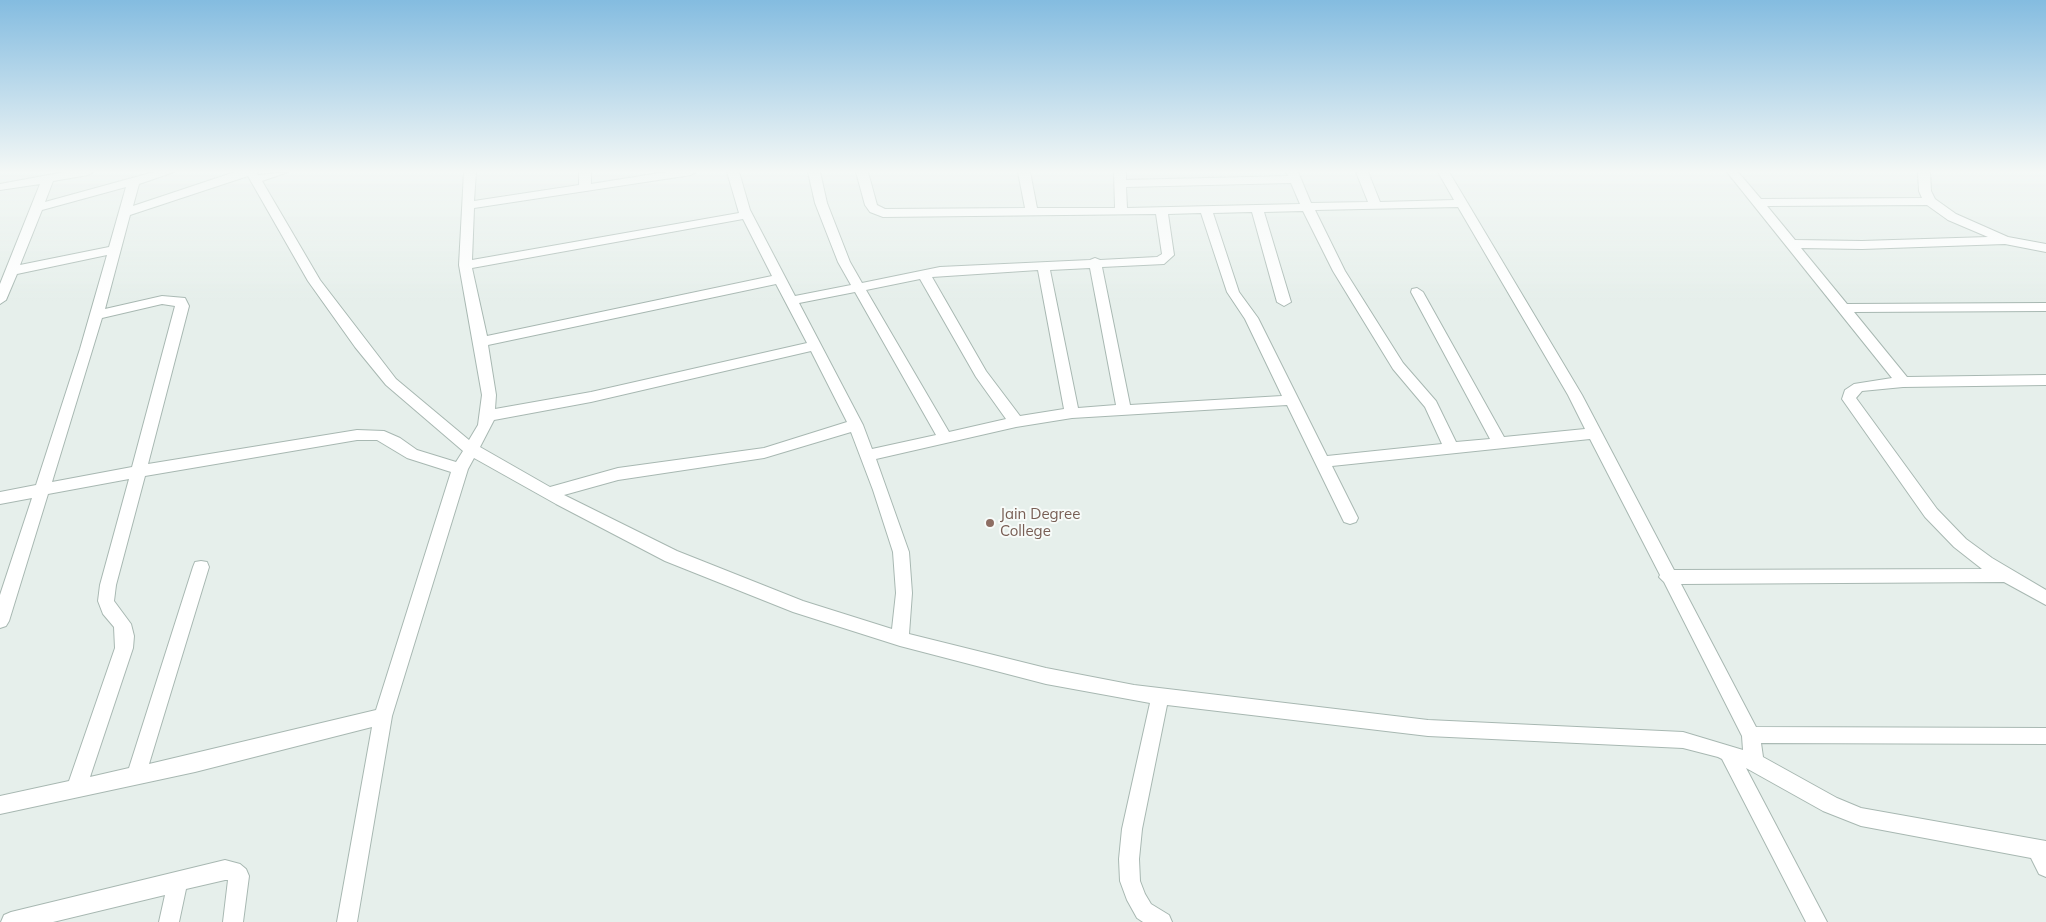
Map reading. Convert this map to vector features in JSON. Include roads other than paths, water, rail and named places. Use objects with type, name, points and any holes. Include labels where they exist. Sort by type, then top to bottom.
[{"type":"street","points":[[0,300],[33,215]]},
{"type":"street","points":[[0,621],[7,580],[43,489],[97,315],[125,215]]},
{"type":"street","points":[[275,215],[314,281],[360,344],[391,382],[471,449],[549,493],[671,556],[799,607],[900,639],[1046,676],[1099,687],[1428,728],[1683,740],[1728,752],[1754,762],[1830,805],[1861,817],[2041,850],[2046,867]]},
{"type":"street","points":[[348,922],[383,716],[403,645],[460,469],[485,426],[487,416],[489,395],[466,265],[467,215]]},
{"type":"street","points":[[466,265],[747,215]]},
{"type":"street","points":[[747,215],[856,425],[868,455],[902,552],[904,593],[900,639]]},
{"type":"street","points":[[825,215],[844,262],[945,438]]},
{"type":"street","points":[[791,301],[958,269],[1166,259],[1168,249],[1162,215]]},
{"type":"street","points":[[1208,215],[1233,292],[1251,318],[1350,518]]},
{"type":"street","points":[[1258,215],[1284,302]]},
{"type":"street","points":[[1310,215],[1339,272],[1398,366],[1431,405],[1452,449]]},
{"type":"street","points":[[1468,215],[1541,336],[1594,433],[1750,735],[1754,762]]},
{"type":"street","points":[[1768,215],[1903,382]]},
{"type":"street","points":[[1949,215],[2005,240],[2046,248]]},
{"type":"street","points":[[1791,244],[1862,245],[2005,240]]},
{"type":"street","points":[[12,271],[116,249]]},
{"type":"street","points":[[1095,262],[1124,409]]},
{"type":"street","points":[[1043,266],[1072,412]]},
{"type":"street","points":[[924,274],[981,374],[1016,422]]},
{"type":"street","points":[[481,342],[779,279]]},
{"type":"street","points":[[1416,292],[1500,444]]},
{"type":"street","points":[[76,789],[124,648],[125,636],[122,624],[106,601],[108,585],[182,306],[180,301],[162,300],[97,315]]},
{"type":"street","points":[[1844,308],[2046,307]]},
{"type":"street","points":[[487,416],[591,397],[815,346]]},
{"type":"street","points":[[2046,380],[1903,382],[1859,387],[1850,393],[1849,399],[1931,514],[1960,543],[2005,575],[2046,598]]},
{"type":"street","points":[[868,455],[1016,422],[1072,412],[1291,400]]},
{"type":"street","points":[[549,493],[618,474],[756,455],[856,425]]},
{"type":"street","points":[[1322,462],[1594,433]]},
{"type":"street","points":[[0,498],[139,470],[357,435],[379,435],[400,445],[412,454],[460,469]]},
{"type":"street","points":[[136,776],[201,568]]},
{"type":"street","points":[[1667,577],[2005,575]]},
{"type":"street","points":[[1160,696],[1132,829],[1128,859],[1130,881],[1137,900],[1144,911],[1162,922]]},
{"type":"street","points":[[0,805],[136,776],[383,716]]},
{"type":"street","points":[[1750,735],[2046,736]]},
{"type":"street","points":[[1728,752],[1817,922]]},
{"type":"street","points":[[18,921],[226,870],[233,871],[239,876],[233,922]]},
{"type":"street","points":[[169,922],[178,881]]},
{"type":"place","name":"Jain Degree College","points":[[990,523]]}]
